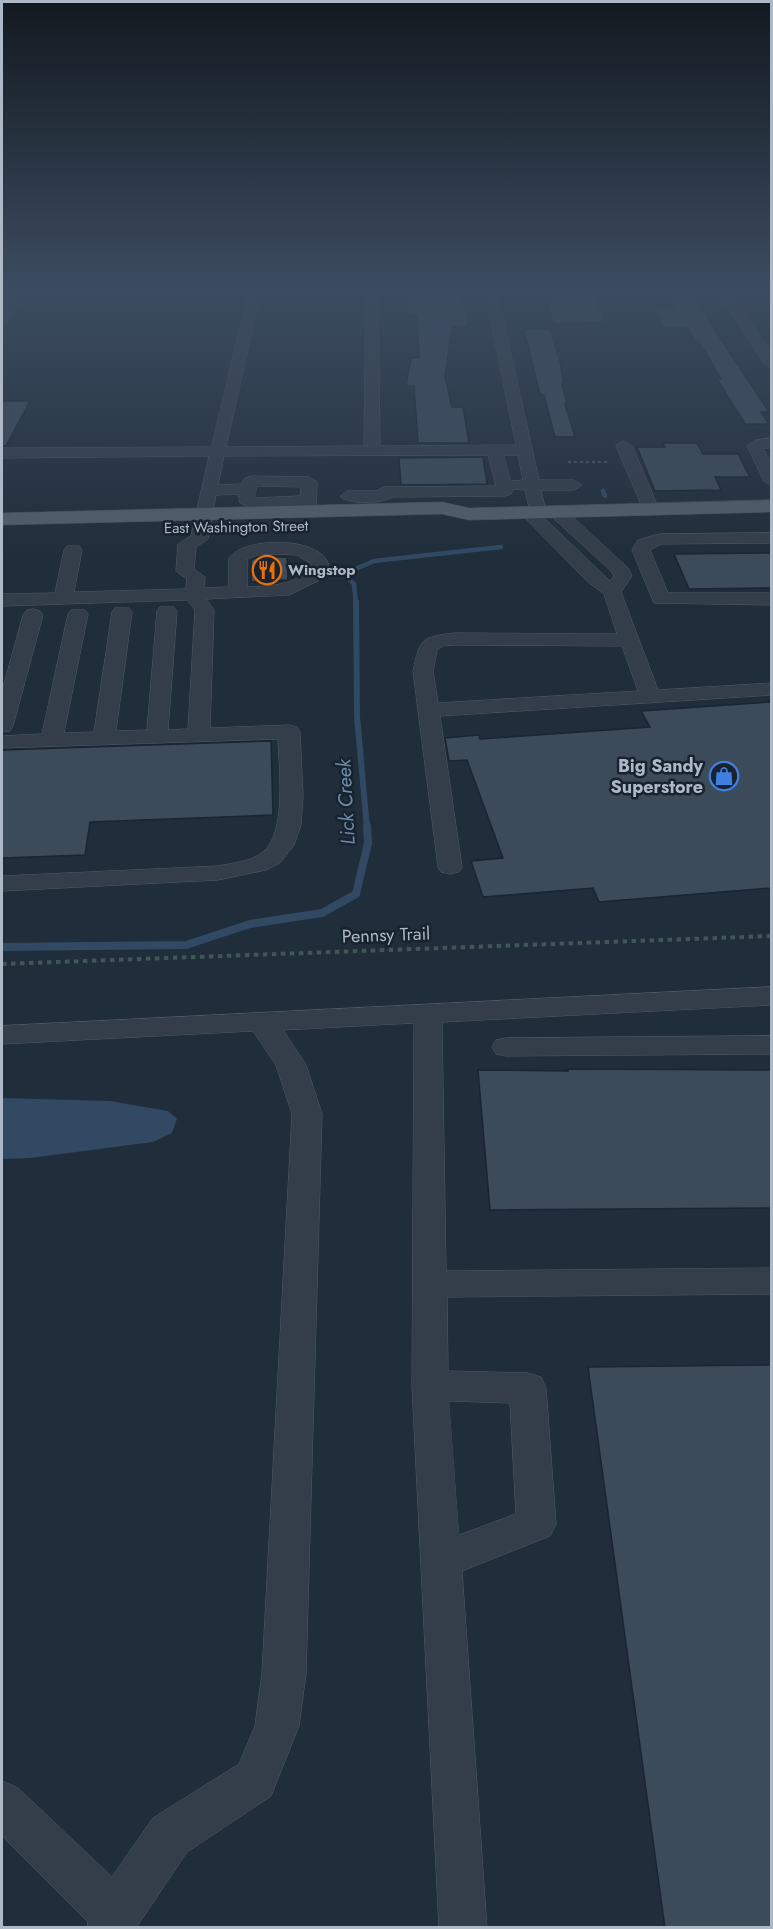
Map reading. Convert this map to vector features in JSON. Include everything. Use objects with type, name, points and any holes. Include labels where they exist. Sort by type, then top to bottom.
[{"type":"main road","name":"East Washington Street","points":[[2,519],[201,560],[308,506],[441,500],[469,514]]},
{"type":"main road","name":"East Washington Street","points":[[2,533],[201,560],[445,521],[469,514],[771,506]]},
{"type":"street","points":[[199,735],[201,560],[208,490],[235,377]]},
{"type":"street","points":[[372,377],[372,451]]},
{"type":"street","points":[[509,377],[532,485],[541,512],[593,577],[614,596],[650,697]]},
{"type":"street","points":[[771,442],[761,442],[755,446],[771,481]]},
{"type":"street","points":[[624,446],[659,539]]},
{"type":"street","points":[[388,492],[441,500],[504,491],[495,450]]},
{"type":"street","points":[[2,453],[525,450]]},
{"type":"street","points":[[348,503],[384,496],[388,492],[395,451]]},
{"type":"street","points":[[251,481],[309,482],[308,506],[247,502],[247,489],[251,481]]},
{"type":"street","points":[[503,485],[574,485]]},
{"type":"street","points":[[208,490],[247,489]]},
{"type":"street","points":[[541,512],[619,568],[622,576],[614,596]]},
{"type":"street","points":[[661,599],[641,550],[644,544],[659,539],[771,538]]},
{"type":"street","points":[[63,598],[73,550]]},
{"type":"street","points":[[201,560],[238,592]]},
{"type":"street","points":[[2,600],[63,598],[201,560]]},
{"type":"street","points":[[158,736],[167,611],[201,560]]},
{"type":"street","points":[[614,596],[661,599],[771,598]]},
{"type":"street","points":[[2,616],[167,611]]},
{"type":"street","points":[[104,738],[122,612]]},
{"type":"street","points":[[52,740],[78,614]]},
{"type":"street","points":[[2,726],[33,615]]},
{"type":"street","points":[[450,867],[423,671],[428,648],[438,640],[629,640]]},
{"type":"street","points":[[428,710],[771,688]]},
{"type":"street","points":[[2,742],[289,732],[291,796],[289,825],[282,845],[271,858],[257,866],[218,873],[2,884]]},
{"type":"street","points":[[2,1035],[262,1024],[428,1012],[771,996]]},
{"type":"street","points":[[688,1000],[701,1045]]},
{"type":"street","points":[[428,1012],[430,1386],[463,1928]]},
{"type":"street","points":[[2,1804],[113,1921],[170,1835],[255,1780],[277,1726],[285,1661],[307,1114],[299,1081],[281,1045],[262,1024]]},
{"type":"street","points":[[506,1047],[771,1045]]},
{"type":"street","points":[[429,1284],[771,1281]]},
{"type":"street","points":[[430,1386],[528,1388],[536,1524],[439,1561]]},
{"type":"path","points":[[568,462],[614,462]]},
{"type":"path","name":"Pennsy Trail","points":[[2,964],[771,936]]},
{"type":"water","points":[[2,1098],[110,1101],[168,1111],[177,1119],[172,1133],[153,1142],[30,1158],[2,1159]]},
{"type":"building","points":[[408,377],[445,377],[452,407],[463,407],[469,443],[418,443],[414,386],[406,386]]},
{"type":"building","points":[[536,377],[563,377],[564,384],[562,384],[567,404],[565,404],[575,437],[555,437],[544,395],[540,395]]},
{"type":"building","points":[[720,377],[746,377],[769,412],[761,412],[769,424],[745,424],[717,379],[721,379]]},
{"type":"building","points":[[2,401],[30,401],[6,446],[2,446]]},
{"type":"building","points":[[663,443],[697,443],[703,454],[738,454],[750,477],[715,477],[721,490],[655,491],[637,447],[665,447]]},
{"type":"building","points":[[483,457],[487,484],[401,485],[399,458]]},
{"type":"building","points":[[771,553],[771,588],[689,589],[674,554]]},
{"type":"building","name":"Wingstop","points":[[258,557],[287,557],[288,580],[251,582],[251,560]]},
{"type":"building","points":[[771,702],[771,888],[599,902],[593,888],[483,897],[471,861],[503,858],[467,760],[449,761],[445,738],[479,735],[480,739],[650,727],[641,711]]},
{"type":"building","points":[[271,741],[273,815],[90,822],[85,855],[2,858],[2,750]]},
{"type":"building","points":[[568,1069],[771,1070],[771,1208],[490,1210],[478,1070],[568,1071]]},
{"type":"building","points":[[771,1365],[771,1928],[665,1928],[588,1367]]},
{"type":"waterway","name":"Lick Creek","points":[[603,491],[605,496]]},
{"type":"waterway","name":"Lick Creek","points":[[356,604],[354,584],[347,577],[353,570],[374,561],[501,547]]},
{"type":"waterway","name":"Lick Creek","points":[[356,602],[357,716],[367,828]]},
{"type":"waterway","name":"Lick Creek","points":[[2,947],[186,945],[250,924],[322,913],[356,894],[368,843],[367,826]]},
{"type":"place","name":"Wingstop","points":[[267,570]]},
{"type":"place","name":"Big Sandy Superstore","points":[[724,776]]}]
